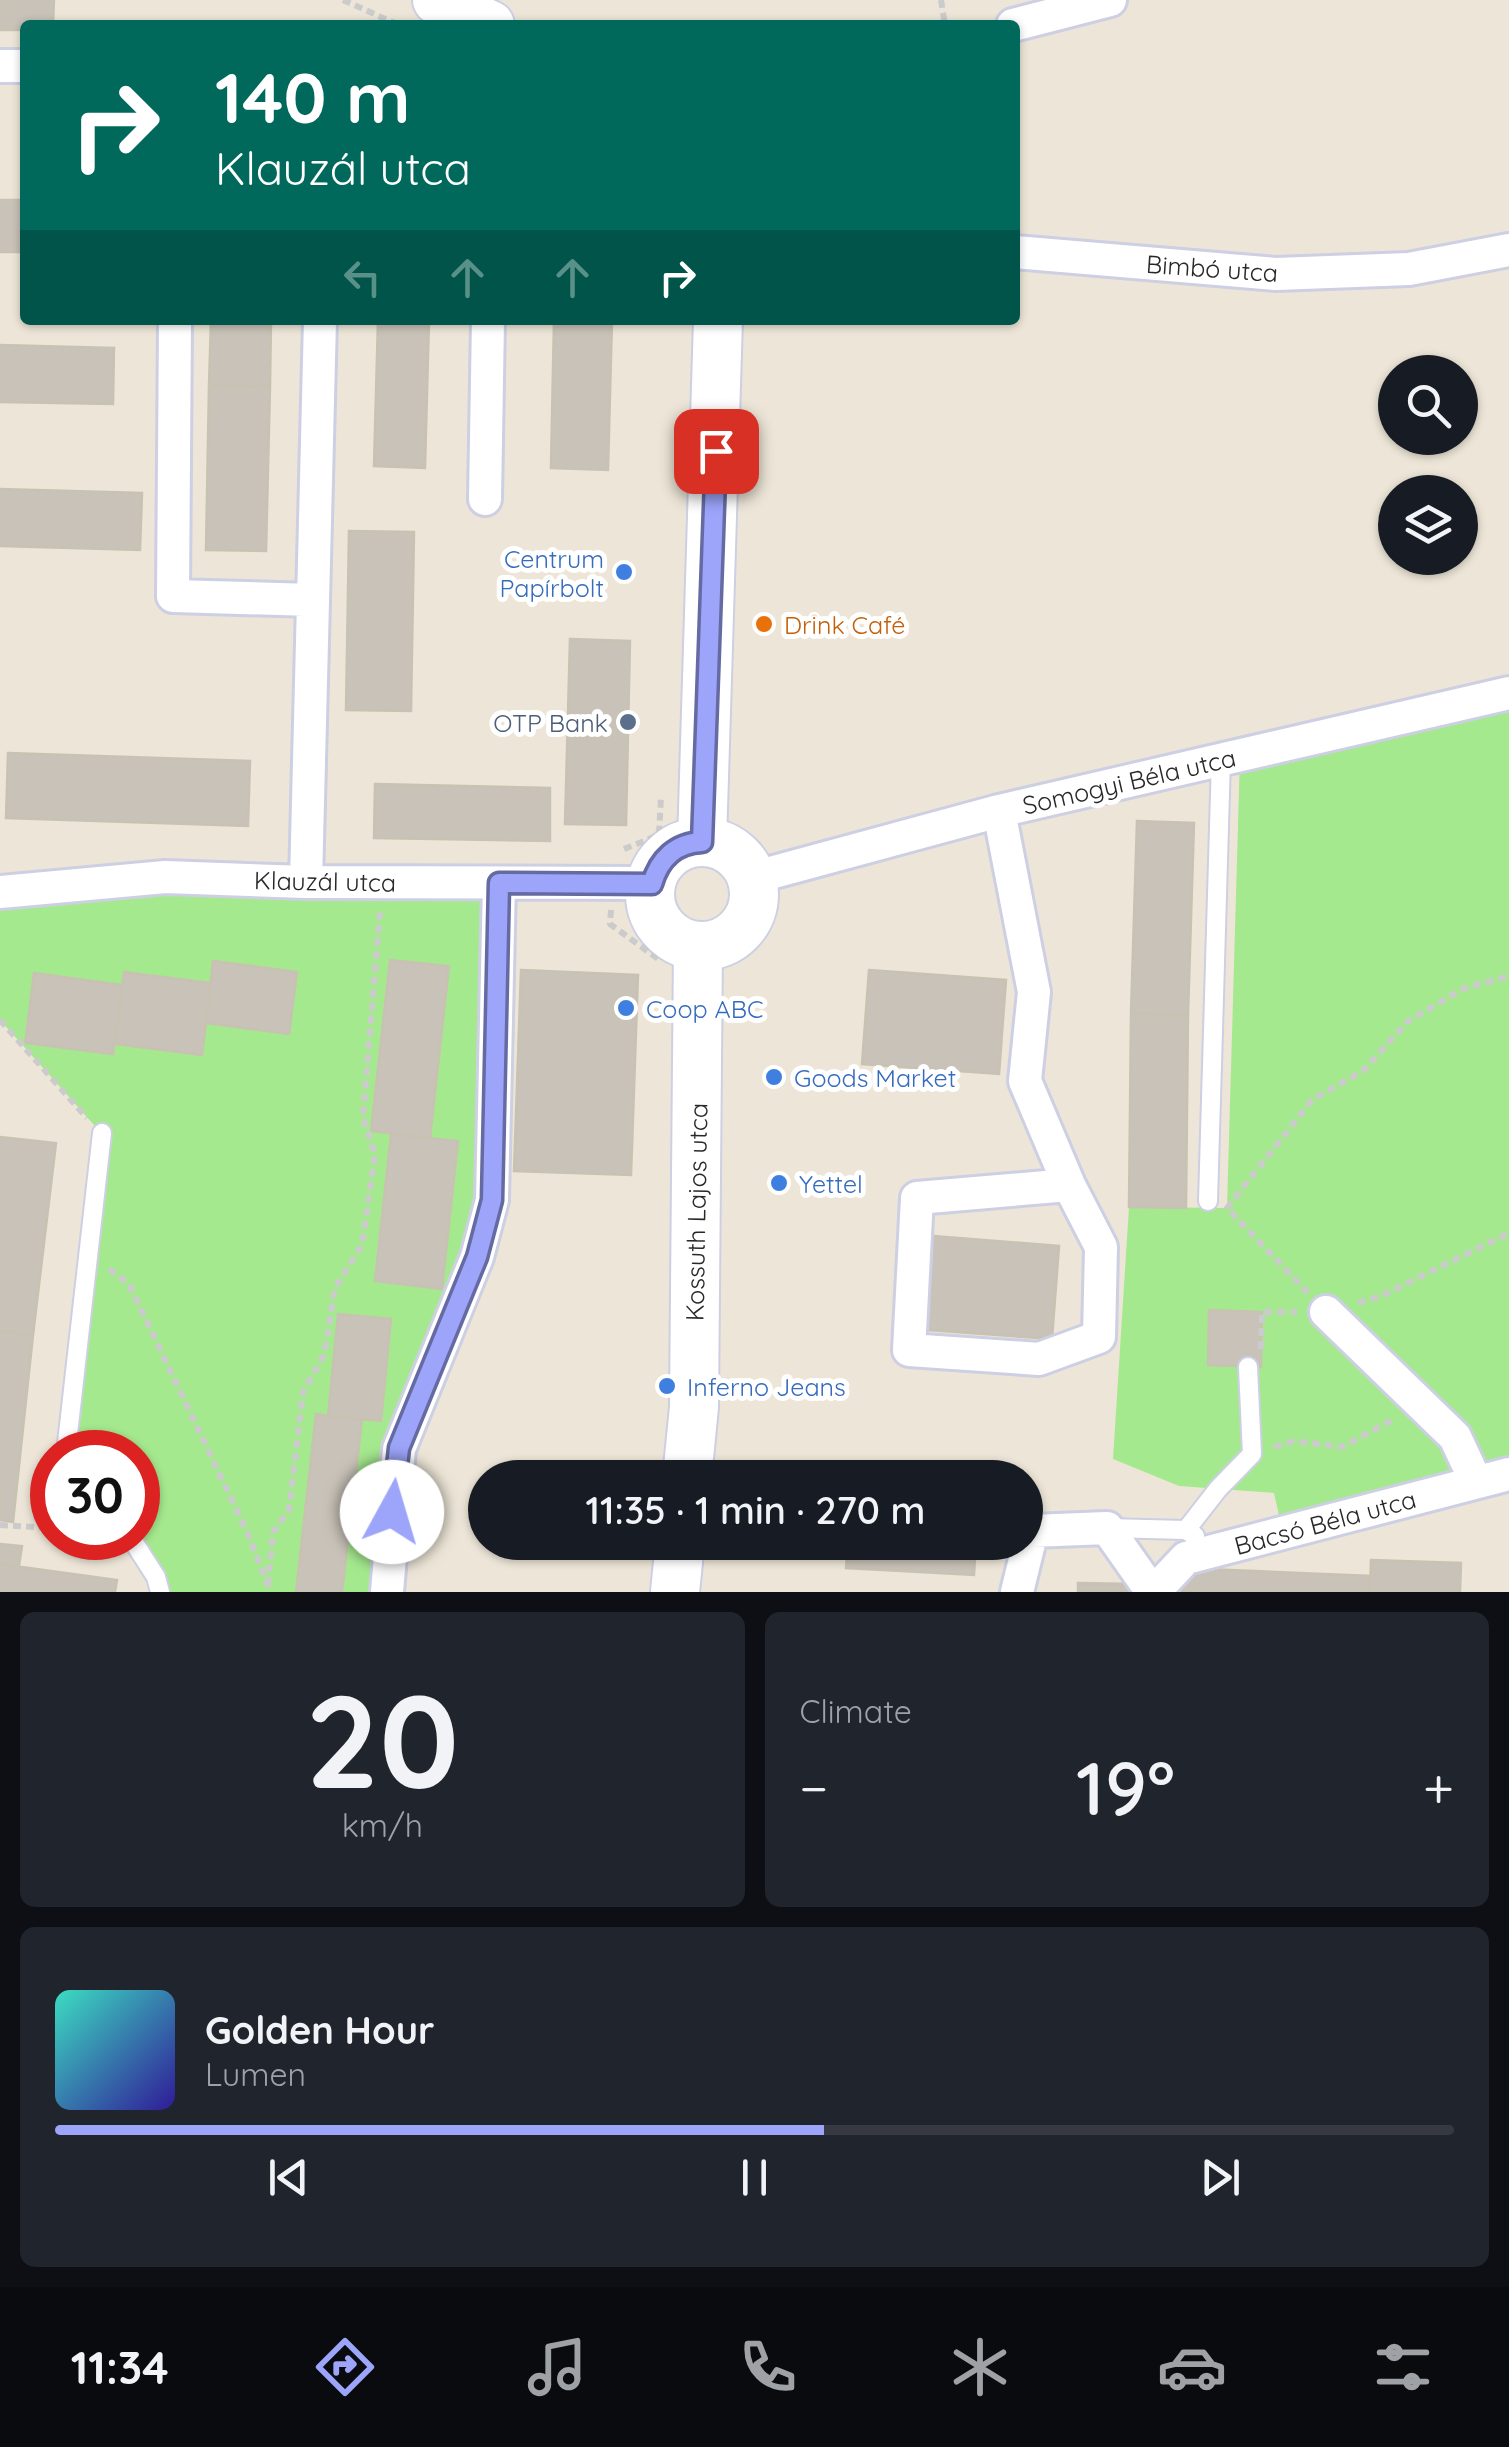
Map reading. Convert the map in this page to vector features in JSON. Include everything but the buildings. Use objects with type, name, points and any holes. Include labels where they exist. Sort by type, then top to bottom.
[{"type":"street","points":[[438,0],[480,20]]},
{"type":"street","points":[[1020,23],[1110,0]]},
{"type":"street","name":"Bimbó utca","points":[[1020,252],[1276,274],[1409,269],[1509,250]]},
{"type":"street","points":[[175,325],[173,596],[313,600]]},
{"type":"street","points":[[306,882],[320,325]]},
{"type":"street","points":[[485,499],[488,325]]},
{"type":"street","points":[[702,842],[718,325]]},
{"type":"street","name":"Somogyi Béla utca","points":[[752,878],[999,810],[1509,693]]},
{"type":"street","points":[[999,810],[1034,992],[1024,1081],[1069,1185],[1101,1246],[1099,1337],[1039,1359],[909,1350],[918,1198],[1069,1185]]},
{"type":"street","points":[[702,842],[728,848],[742,859],[752,878],[754,906],[748,921],[724,942],[683,959],[680,942],[659,923],[631,883],[658,867],[680,846],[702,842]]},
{"type":"street","name":"Klauzál utca","points":[[0,892],[166,877],[306,882],[631,883]]},
{"type":"street","points":[[387,1592],[399,1448],[477,1257],[492,1200],[499,883]]},
{"type":"street","name":"Kossuth Lajos utca","points":[[683,959],[694,1408],[689,1460]]},
{"type":"street","points":[[1326,1312],[1455,1438],[1476,1482]]},
{"type":"street","name":"Bacsó Béla utca","points":[[1153,1592],[1186,1558],[1509,1474]]},
{"type":"street","points":[[1017,1592],[1032,1531],[1108,1528],[1153,1592]]},
{"type":"street","points":[[675,1592],[678,1560]]},
{"type":"lane","points":[[1208,1200],[1221,759]]},
{"type":"lane","points":[[68,1430],[102,1133]]},
{"type":"lane","points":[[1186,1530],[1218,1488],[1252,1454],[1249,1370]]},
{"type":"lane","points":[[1108,1528],[1186,1530],[1215,1550]]},
{"type":"lane","points":[[145,1560],[160,1592]]},
{"type":"path","points":[[342,0],[388,20]]},
{"type":"path","points":[[661,796],[659,835],[613,854],[631,883],[610,924],[664,962],[683,959]]},
{"type":"path","points":[[268,1588],[274,1532],[289,1510],[303,1392],[324,1355],[335,1288],[362,1245],[375,1155],[362,1117],[382,882]]},
{"type":"path","points":[[1326,1312],[1227,1208],[1312,1100],[1364,1070],[1407,1022],[1462,988],[1509,976]]},
{"type":"path","points":[[0,1020],[102,1133]]},
{"type":"path","points":[[1249,1370],[1260,1367],[1262,1312],[1326,1312],[1381,1296],[1509,1232]]},
{"type":"path","points":[[88,1253],[129,1284],[248,1534],[268,1588]]},
{"type":"path","points":[[1252,1454],[1294,1442],[1342,1446],[1421,1404]]},
{"type":"path","points":[[0,1525],[30,1527]]},
{"type":"green space","points":[[1509,693],[1509,1474],[1283,1533],[1274,1493],[1179,1486],[1113,1459],[1129,1207],[1227,1208],[1240,755]]},
{"type":"green space","points":[[499,883],[492,1200],[399,1449],[387,1592],[160,1592],[147,1560],[160,1560],[160,1430],[68,1430],[102,1134],[0,1020],[0,892]]},
{"type":"place","name":"Centrum Papírbolt","points":[[624,572]]},
{"type":"place","name":"Drink Café","points":[[764,624]]},
{"type":"place","name":"OTP Bank","points":[[628,722]]},
{"type":"place","name":"Coop ABC","points":[[626,1008]]},
{"type":"place","name":"Goods Market","points":[[774,1077]]},
{"type":"place","name":"Yettel","points":[[779,1183]]},
{"type":"place","name":"Inferno Jeans","points":[[667,1386]]},
{"type":"route","points":[[392,1512],[399,1448],[477,1257],[492,1200],[499,883],[652,884],[667,855],[680,846],[702,842],[716,451]]}]
